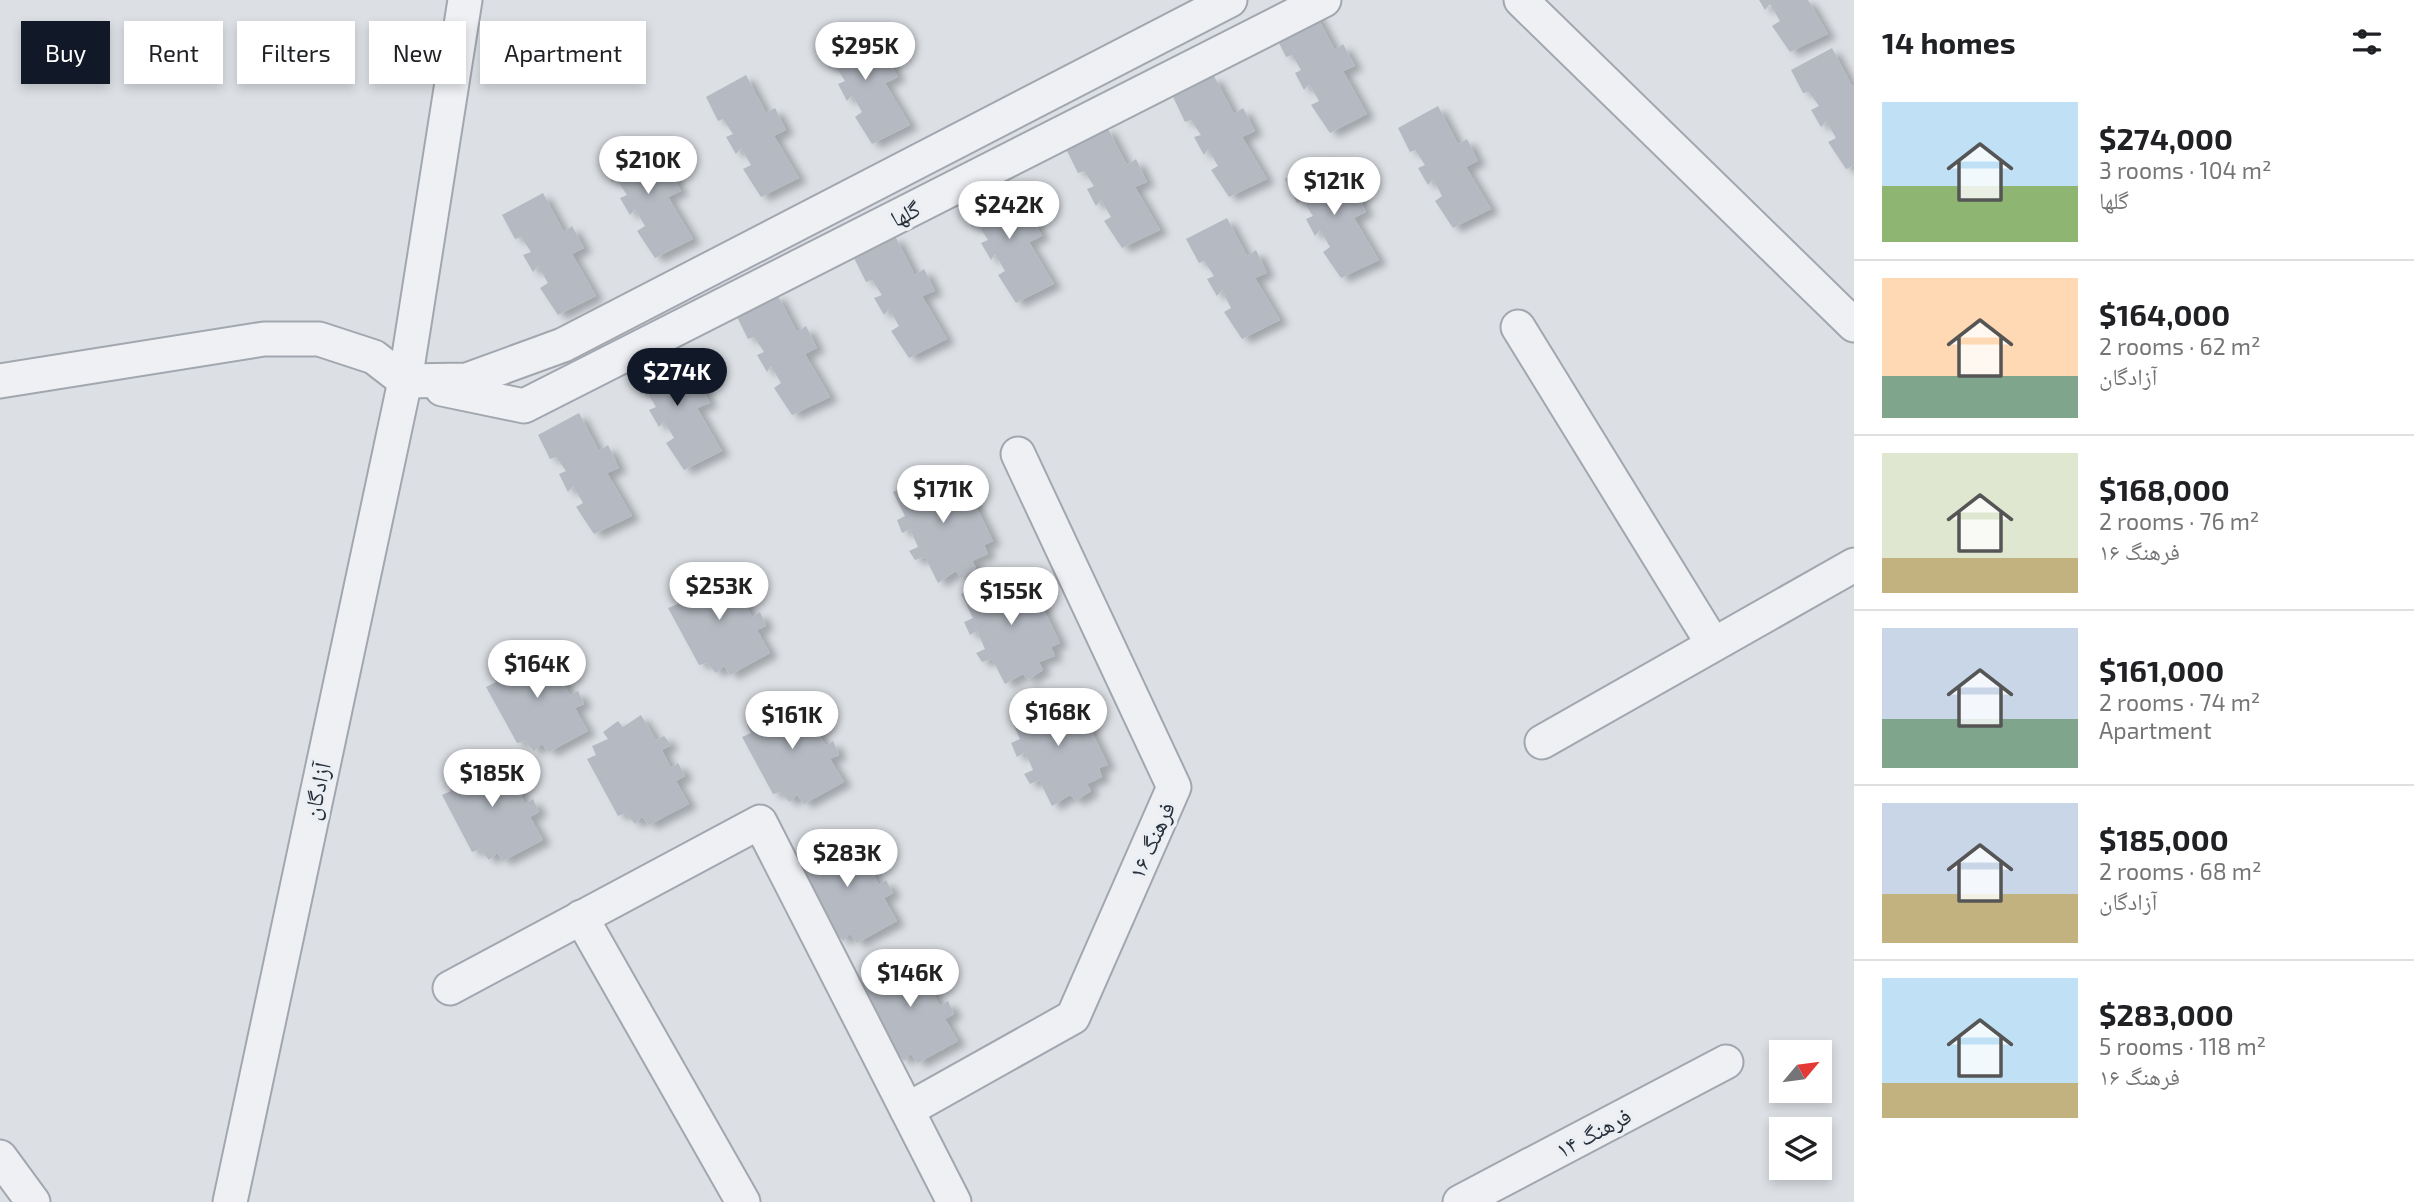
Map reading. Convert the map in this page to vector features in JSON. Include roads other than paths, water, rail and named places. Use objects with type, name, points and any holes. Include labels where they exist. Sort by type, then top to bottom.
[{"type":"street","name":"آزادگان","points":[[230,1202],[405,381],[465,0]]},
{"type":"street","name":"گلها","points":[[405,381],[467,380],[563,345],[1230,0]]},
{"type":"street","name":"گلها","points":[[405,381],[524,407],[1324,0]]},
{"type":"street","points":[[1521,0],[1854,325]]},
{"type":"street","points":[[1518,327],[1713,644]]},
{"type":"street","points":[[0,381],[264,339],[319,339],[374,357],[405,381]]},
{"type":"street","name":"فرهنگ ۱۶","points":[[907,1110],[1073,1017],[1174,787],[1018,454]]},
{"type":"street","points":[[1542,742],[1854,565]]},
{"type":"street","points":[[450,988],[760,822],[954,1202]]},
{"type":"street","points":[[581,917],[743,1202]]},
{"type":"street","name":"فرهنگ ۱۴","points":[[1460,1202],[1726,1062]]},
{"type":"street","points":[[0,1157],[33,1202]]}]
